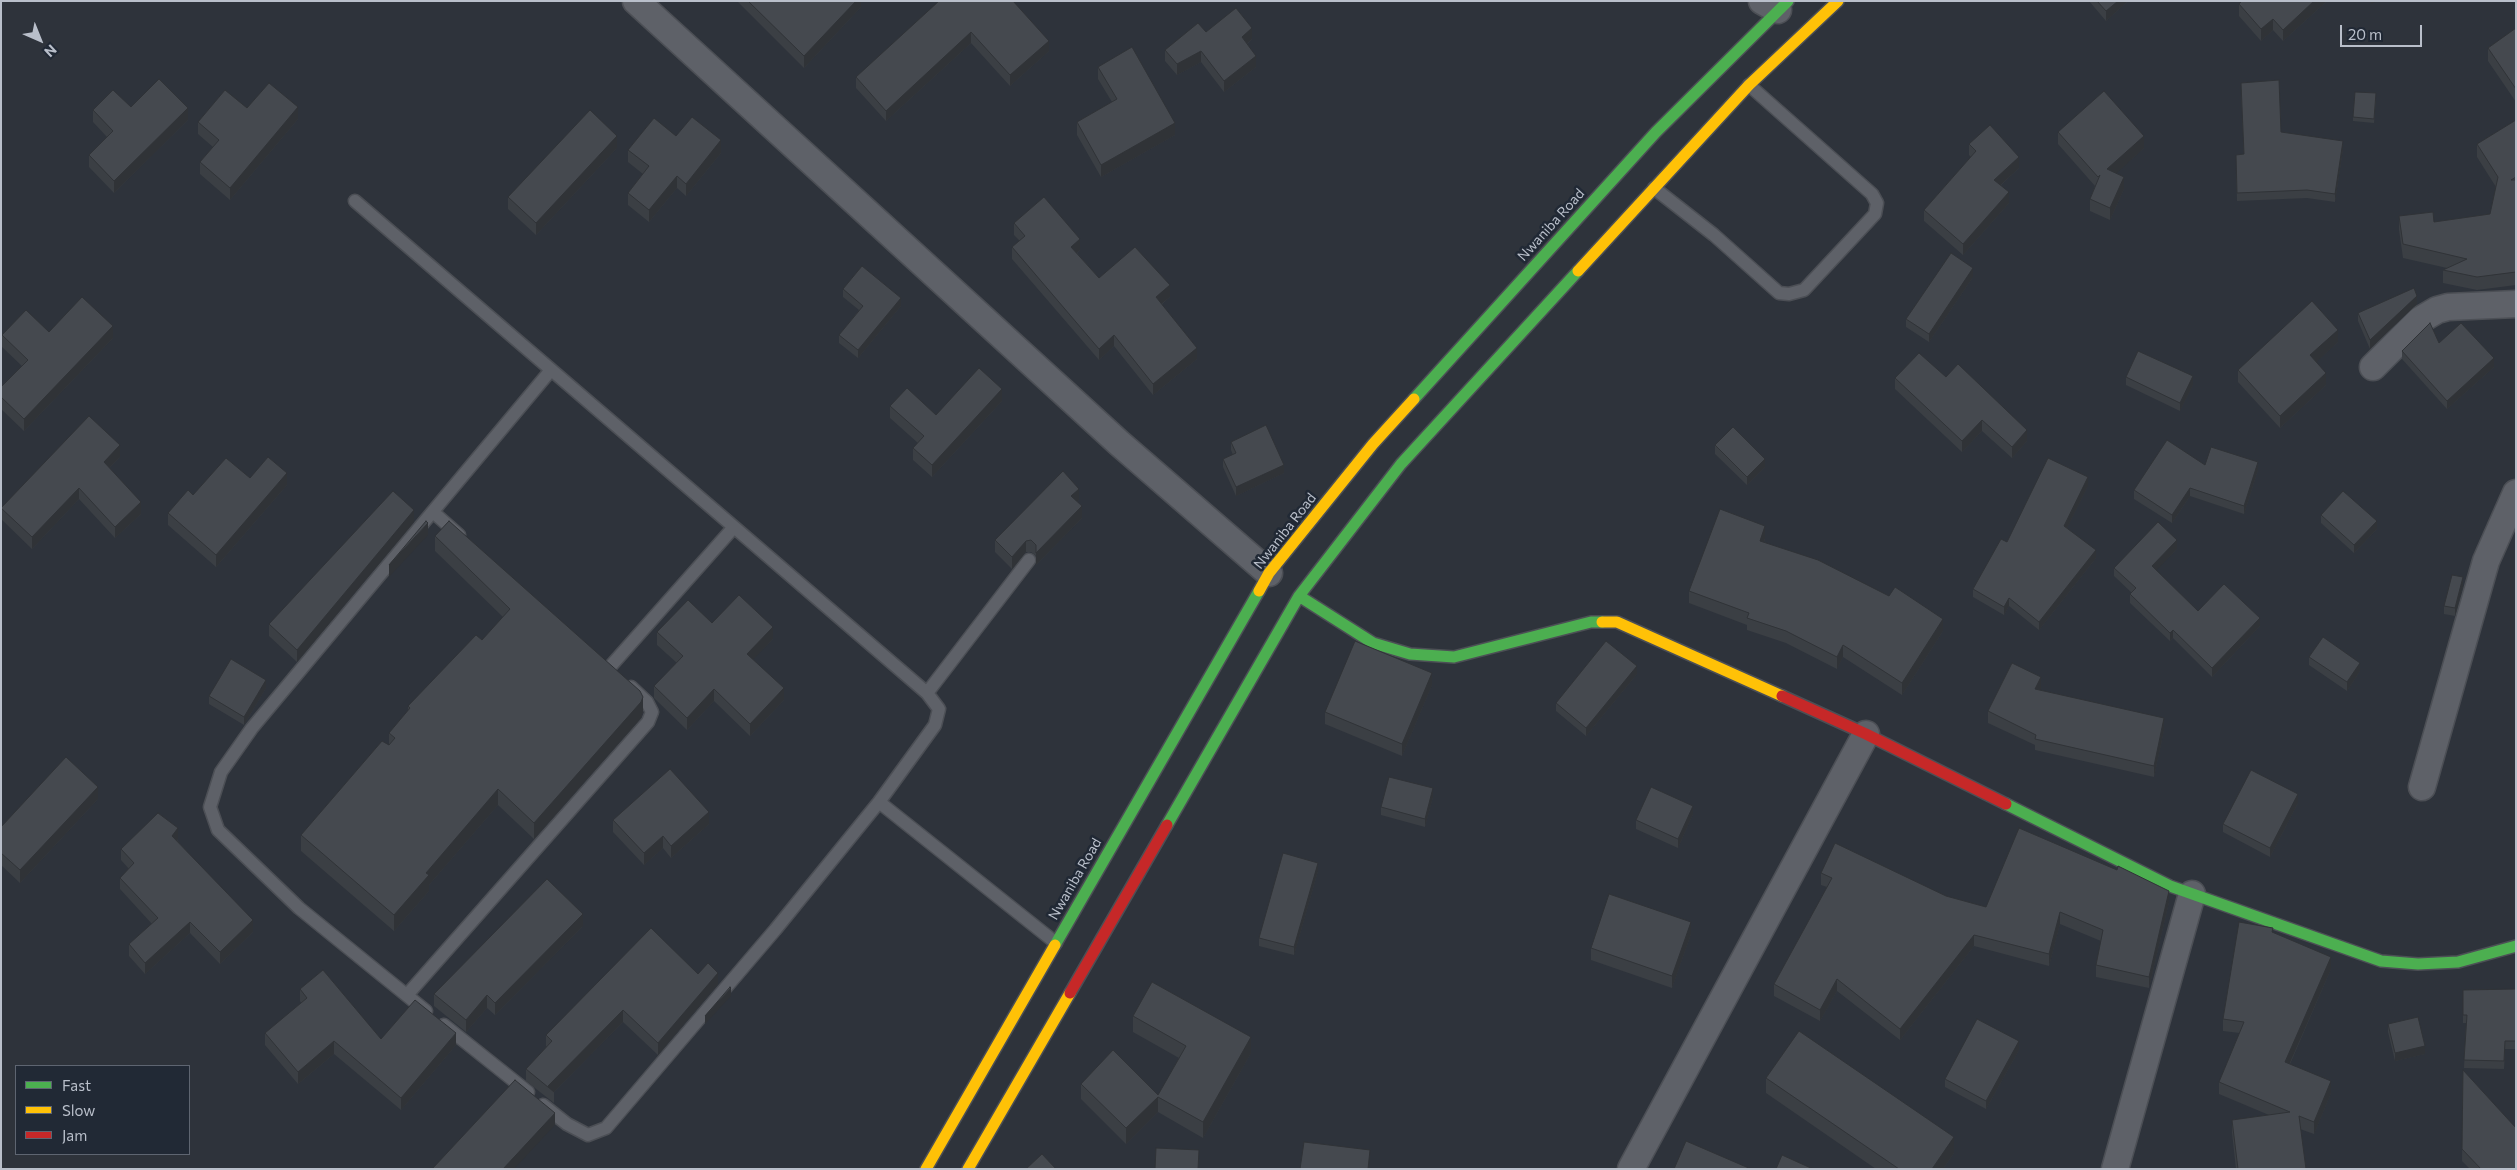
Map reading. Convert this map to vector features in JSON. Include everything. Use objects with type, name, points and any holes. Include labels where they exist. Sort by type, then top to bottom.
[{"type":"main road","points":[[968,1169],[1299,596],[1402,464],[1749,85],[1838,1]]},
{"type":"main road","name":"Nwaniba Road","points":[[926,1169],[1269,573],[1379,437],[1656,132],[1776,4]]},
{"type":"main road","points":[[1299,596],[1373,642],[1410,654],[1454,657],[1591,622],[1617,622],[1866,734],[2170,886],[2192,894],[2381,961],[2418,964],[2458,962],[2516,946]]},
{"type":"street","points":[[636,1],[1119,443],[1269,573]]},
{"type":"street","points":[[2373,367],[2420,320],[2437,310],[2448,307],[2516,304]]},
{"type":"street","points":[[2422,786],[2486,561],[2516,493]]},
{"type":"street","points":[[1631,1169],[1866,734]]},
{"type":"street","points":[[2115,1169],[2192,894]]},
{"type":"lane","points":[[1654,188],[1714,235],[1779,293],[1789,294],[1804,290],[1876,214],[1877,203],[1872,194],[1749,85]]},
{"type":"lane","points":[[355,201],[927,692],[939,709],[935,725],[879,802],[775,930],[606,1128],[588,1136],[567,1124],[299,908],[218,830],[210,807],[221,772],[252,728],[551,370]]},
{"type":"lane","points":[[433,512],[469,544]]},
{"type":"lane","points":[[407,995],[648,722],[652,712],[647,702],[606,664],[734,527]]},
{"type":"lane","points":[[927,692],[1029,560]]},
{"type":"lane","points":[[879,802],[1056,942]]},
{"type":"building","points":[[748,1],[856,1],[804,56]]},
{"type":"building","points":[[939,1],[1013,1],[1049,41],[1010,75],[971,32],[886,111],[856,77]]},
{"type":"building","points":[[2097,1],[2118,1],[2106,11]]},
{"type":"building","points":[[2242,1],[2314,1],[2283,30],[2273,19],[2261,29],[2239,4]]},
{"type":"building","points":[[1236,8],[1252,28],[1242,37],[1256,56],[1224,81],[1201,51],[1177,64],[1165,50],[1198,23],[1206,32]]},
{"type":"building","points":[[2516,28],[2516,89],[2488,48]]},
{"type":"building","points":[[1132,47],[1175,123],[1101,165],[1077,122],[1117,99],[1098,67]]},
{"type":"building","points":[[159,79],[188,108],[114,181],[89,155],[113,131],[93,110],[113,90],[131,107]]},
{"type":"building","points":[[2279,80],[2281,132],[2343,141],[2335,194],[2307,190],[2237,193],[2236,155],[2244,154],[2241,83]]},
{"type":"building","points":[[269,83],[298,107],[230,188],[200,162],[219,140],[198,122],[225,90],[247,108]]},
{"type":"building","points":[[2104,91],[2144,136],[2107,169],[2124,177],[2110,208],[2090,199],[2100,175],[2098,177],[2058,132]]},
{"type":"building","points":[[2355,92],[2376,93],[2374,119],[2353,117]]},
{"type":"building","points":[[590,110],[617,136],[536,223],[508,197]]},
{"type":"building","points":[[692,117],[721,140],[686,184],[677,176],[649,210],[628,193],[649,166],[628,150],[654,118],[676,136]]},
{"type":"building","points":[[2516,120],[2516,177],[2511,180],[2516,180],[2516,272],[2477,277],[2443,270],[2467,259],[2403,244],[2399,216],[2433,212],[2434,222],[2490,214],[2498,177],[2477,144]]},
{"type":"building","points":[[1990,125],[2019,157],[1994,180],[2009,192],[1963,244],[1924,210],[1976,151],[1969,144]]},
{"type":"building","points":[[1044,197],[1080,239],[1071,247],[1099,278],[1135,247],[1170,285],[1156,297],[1197,348],[1153,384],[1114,335],[1099,349],[1012,247],[1025,236],[1014,223]]},
{"type":"building","points":[[1951,253],[1973,268],[1929,334],[1906,319]]},
{"type":"building","points":[[862,266],[901,298],[858,350],[839,335],[863,306],[843,289]]},
{"type":"building","points":[[2414,288],[2417,296],[2370,340],[2358,313]]},
{"type":"building","points":[[82,297],[113,326],[24,419],[1,397],[1,387],[28,360],[2,335],[26,310],[49,332]]},
{"type":"building","points":[[2312,301],[2338,330],[2310,355],[2326,373],[2280,416],[2238,370]]},
{"type":"building","points":[[2430,323],[2439,343],[2461,323],[2494,358],[2447,401],[2402,351]]},
{"type":"building","points":[[2138,351],[2193,376],[2180,403],[2126,377]]},
{"type":"building","points":[[1919,353],[1946,377],[1958,364],[2027,430],[2012,447],[1982,420],[1962,441],[1895,378]]},
{"type":"building","points":[[979,368],[1002,389],[932,465],[913,448],[924,436],[890,406],[907,388],[936,415]]},
{"type":"building","points":[[89,416],[120,445],[104,462],[141,502],[115,527],[79,488],[32,537],[1,508]]},
{"type":"building","points":[[1266,425],[1284,465],[1236,487],[1223,459],[1236,453],[1231,442]]},
{"type":"building","points":[[1733,427],[1765,459],[1747,477],[1715,445]]},
{"type":"building","points":[[2167,440],[2205,465],[2211,447],[2258,462],[2244,506],[2190,488],[2172,515],[2134,490]]},
{"type":"building","points":[[268,457],[287,473],[216,555],[168,513],[188,490],[193,495],[226,458],[250,478]]},
{"type":"building","points":[[2048,458],[2088,477],[2064,526],[2096,550],[2039,622],[2009,598],[2004,607],[1973,589],[2001,539],[2007,542]]},
{"type":"building","points":[[1063,471],[1079,489],[1071,496],[1082,506],[1036,553],[1036,545],[1031,540],[1026,541],[1012,557],[995,540]]},
{"type":"building","points":[[393,491],[414,510],[297,650],[269,624]]},
{"type":"building","points":[[2343,491],[2377,521],[2354,545],[2321,515]]},
{"type":"building","points":[[1720,509],[1765,526],[1760,541],[1818,560],[1889,596],[1895,587],[1943,619],[1902,683],[1843,645],[1837,657],[1786,631],[1747,618],[1749,613],[1689,591]]},
{"type":"building","points":[[426,521],[428,523],[389,565]]},
{"type":"building","points":[[449,521],[640,691],[643,697],[641,702],[534,823],[498,789],[426,873],[429,875],[394,915],[301,835],[382,741],[389,745],[395,738],[389,733],[410,708],[408,706],[476,635],[482,640],[510,609],[435,536]]},
{"type":"building","points":[[2158,522],[2177,540],[2152,566],[2198,611],[2224,584],[2260,618],[2212,668],[2173,630],[2170,633],[2130,594],[2136,588],[2114,568]]},
{"type":"building","points":[[2452,575],[2463,577],[2455,608],[2444,606]]},
{"type":"building","points":[[739,595],[773,627],[747,654],[784,688],[750,724],[714,689],[687,718],[654,686],[683,656],[657,632],[688,600],[712,623]]},
{"type":"building","points":[[2323,637],[2360,663],[2347,682],[2309,657]]},
{"type":"building","points":[[1355,641],[1432,673],[1402,744],[1325,712]]},
{"type":"building","points":[[1606,641],[1637,666],[1586,728],[1556,703]]},
{"type":"building","points":[[231,659],[266,680],[244,717],[209,696]]},
{"type":"building","points":[[2012,663],[2041,677],[2035,689],[2164,718],[2154,766],[2035,739],[2036,735],[1988,711]]},
{"type":"building","points":[[66,757],[98,787],[20,870],[1,853],[1,827]]},
{"type":"building","points":[[670,769],[709,812],[671,846],[663,836],[644,853],[613,820]]},
{"type":"building","points":[[2251,770],[2298,794],[2270,848],[2223,824]]},
{"type":"building","points":[[1389,777],[1433,788],[1425,819],[1381,807]]},
{"type":"building","points":[[1651,787],[1693,806],[1678,839],[1636,820]]},
{"type":"building","points":[[158,813],[178,828],[172,836],[253,920],[220,952],[190,922],[145,963],[129,944],[158,918],[120,878],[134,863],[121,849]]},
{"type":"building","points":[[2019,828],[2117,870],[2118,866],[2169,891],[2149,977],[2096,965],[2103,930],[2060,912],[2049,954],[1974,935],[1900,1029],[1837,979],[1820,1010],[1774,984],[1832,878],[1821,873],[1835,843],[1946,896],[1986,907]]},
{"type":"building","points":[[1283,853],[1318,863],[1294,947],[1259,938]]},
{"type":"building","points":[[547,879],[583,914],[495,1003],[487,995],[466,1020],[434,994]]},
{"type":"building","points":[[1609,894],[1691,922],[1672,976],[1591,948]]},
{"type":"building","points":[[2239,922],[2273,928],[2272,932],[2331,957],[2285,1062],[2331,1081],[2314,1122],[2299,1116],[2306,1169],[2238,1169],[2232,1120],[2290,1112],[2219,1082],[2244,1022],[2223,1019]]},
{"type":"building","points":[[651,928],[698,974],[708,963],[718,973],[658,1043],[623,1010],[548,1086],[554,1092],[526,1069],[552,1041],[546,1035]]},
{"type":"building","points":[[323,970],[381,1039],[415,1000],[456,1033],[401,1098],[334,1041],[298,1072],[265,1033],[307,998],[300,989]]},
{"type":"building","points":[[1152,982],[1251,1037],[1203,1122],[1158,1097],[1126,1128],[1081,1084],[1113,1050],[1158,1095],[1186,1046],[1133,1016]]},
{"type":"building","points":[[730,987],[731,988],[705,1016]]},
{"type":"building","points":[[2516,989],[2516,1041],[2505,1041],[2504,1061],[2464,1060],[2467,1015],[2463,1015],[2463,990]]},
{"type":"building","points":[[2418,1017],[2425,1046],[2395,1053],[2388,1024]]},
{"type":"building","points":[[1977,1019],[2019,1041],[1986,1101],[1945,1079]]},
{"type":"building","points":[[1799,1031],[1954,1137],[1932,1169],[1899,1169],[1766,1078]]},
{"type":"building","points":[[2463,1070],[2516,1128],[2516,1167],[2514,1169],[2481,1169],[2462,1149]]},
{"type":"building","points":[[515,1080],[555,1113],[503,1169],[434,1169],[433,1168]]},
{"type":"building","points":[[1686,1141],[1751,1169],[1674,1169]]},
{"type":"building","points":[[1304,1142],[1370,1150],[1368,1169],[1300,1169]]},
{"type":"building","points":[[1156,1148],[1199,1150],[1198,1169],[1155,1169]]},
{"type":"building","points":[[1042,1154],[1056,1169],[1026,1169]]},
{"type":"building","points":[[1782,1155],[1813,1169],[1776,1169]]},
{"type":"traffic: fast","points":[[1414,399],[1656,132],[1788,1]]},
{"type":"traffic: fast","points":[[1167,825],[1299,596],[1401,464],[1578,271]]},
{"type":"traffic: fast","points":[[1055,945],[1259,591]]},
{"type":"traffic: fast","points":[[1299,596],[1373,643],[1410,654],[1454,657],[1591,622],[1602,622]]},
{"type":"traffic: fast","points":[[2006,804],[2170,886],[2381,961],[2418,964],[2458,962],[2516,946]]},
{"type":"traffic: slow","points":[[1578,271],[1749,85],[1838,1]]},
{"type":"traffic: slow","points":[[1259,591],[1269,573],[1373,444],[1414,399]]},
{"type":"traffic: slow","points":[[1602,622],[1617,622],[1782,696]]},
{"type":"traffic: slow","points":[[926,1169],[1055,945]]},
{"type":"traffic: slow","points":[[968,1169],[1070,993]]},
{"type":"traffic: jam","points":[[1782,696],[1866,734],[2006,804]]},
{"type":"traffic: jam","points":[[1070,993],[1167,825]]}]
